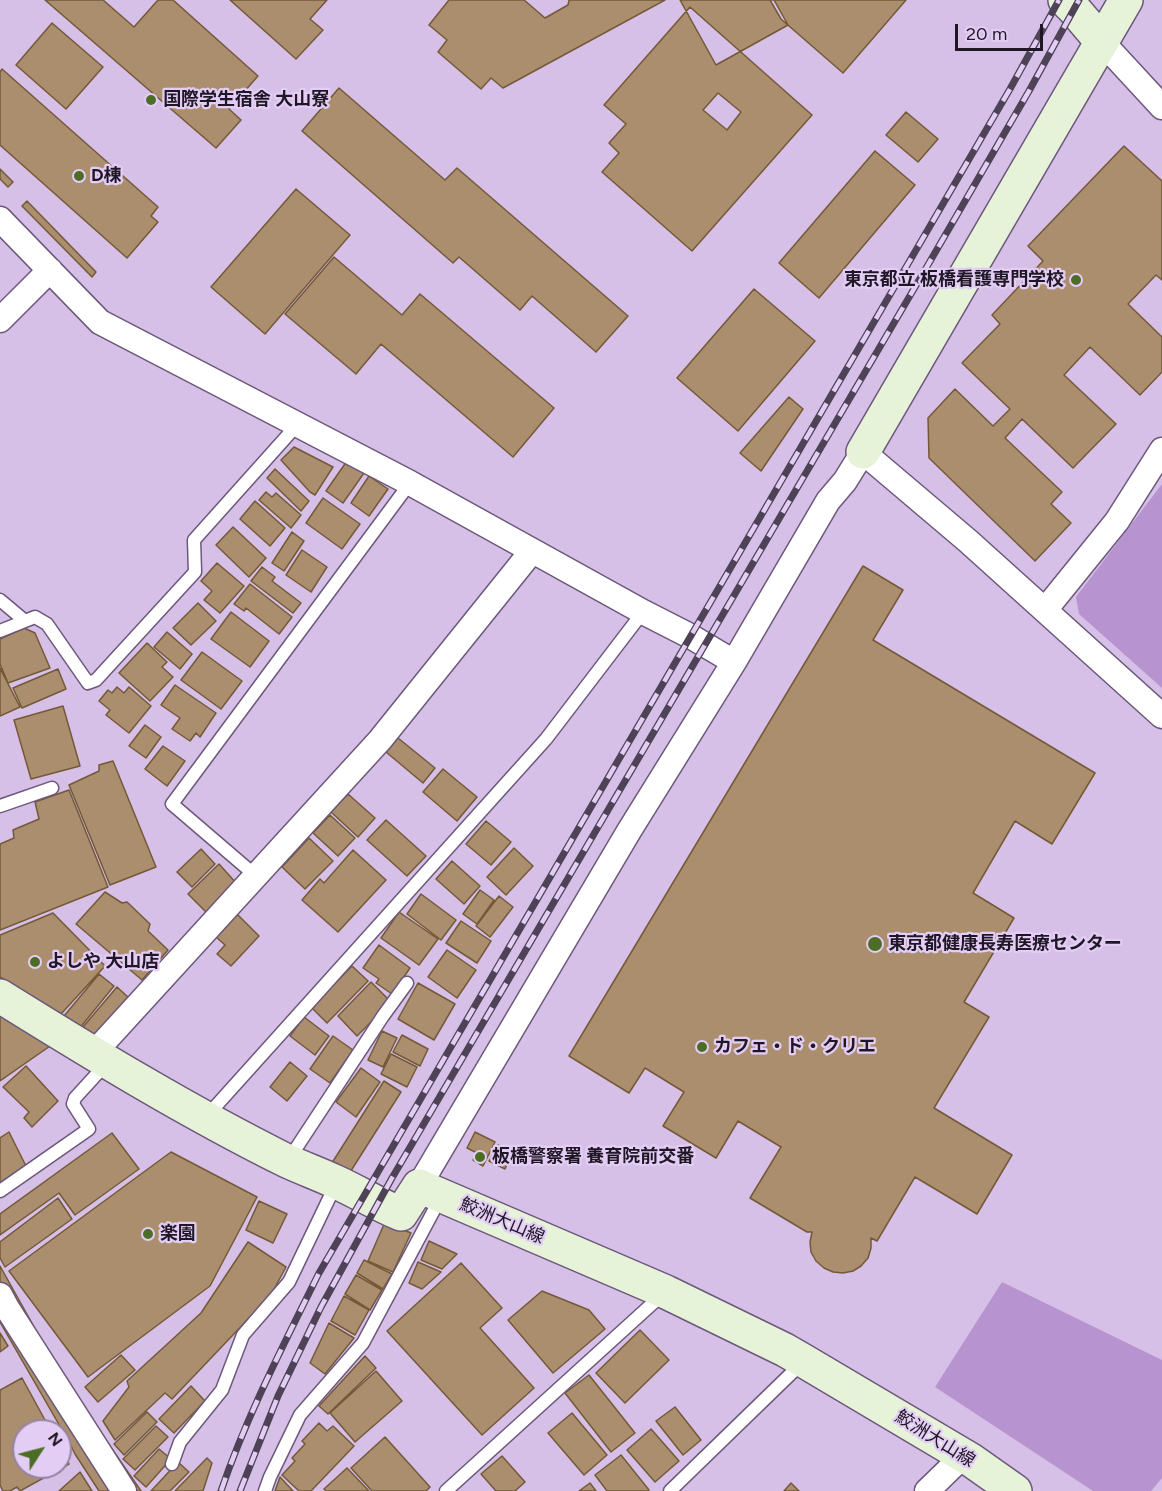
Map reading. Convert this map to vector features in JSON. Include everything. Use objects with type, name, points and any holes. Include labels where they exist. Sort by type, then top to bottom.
[{"type":"main road","points":[[1065,0],[1102,42]]},
{"type":"main road","points":[[863,452],[1126,0]]},
{"type":"main road","points":[[0,996],[101,1058],[206,1118],[287,1161],[377,1204],[401,1214],[430,1191]]},
{"type":"main road","name":"鮫洲大山線","points":[[430,1191],[666,1292],[785,1350],[963,1456],[1014,1491]]},
{"type":"street","points":[[1102,42],[1162,107]]},
{"type":"street","points":[[0,219],[100,322],[410,483],[734,662]]},
{"type":"street","points":[[0,320],[50,270]]},
{"type":"street","points":[[1045,610],[1117,521],[1162,450]]},
{"type":"street","points":[[430,1191],[629,831],[734,662],[828,501],[845,481],[863,452],[968,541],[1162,716]]},
{"type":"street","points":[[101,1058],[256,876],[380,740],[532,551]]},
{"type":"street","points":[[0,1295],[124,1491]]},
{"type":"street","points":[[927,1491],[963,1456]]},
{"type":"lane","points":[[0,631],[35,617],[47,624],[88,683],[96,680],[195,572],[194,540],[297,425]]},
{"type":"lane","points":[[256,876],[172,804],[410,483]]},
{"type":"lane","points":[[0,600],[25,621]]},
{"type":"lane","points":[[206,1118],[546,739],[643,612]]},
{"type":"lane","points":[[0,806],[52,788]]},
{"type":"lane","points":[[287,1161],[407,983]]},
{"type":"lane","points":[[0,1191],[89,1129],[73,1104],[101,1058]]},
{"type":"lane","points":[[172,1464],[180,1442],[222,1390],[243,1335],[289,1282],[337,1183]]},
{"type":"lane","points":[[265,1491],[300,1415],[363,1343],[430,1191]]},
{"type":"lane","points":[[446,1491],[666,1292]]},
{"type":"lane","points":[[670,1491],[804,1361]]},
{"type":"shaded area","points":[[1162,484],[1162,688],[1079,614],[1076,597]]},
{"type":"shaded area","points":[[1002,1282],[1162,1360],[1162,1478],[1151,1491],[1093,1491],[935,1387]]},
{"type":"building","points":[[45,0],[103,0],[134,27],[158,0],[173,0],[258,76],[229,109],[241,120],[216,148]]},
{"type":"building","points":[[230,0],[327,0],[310,19],[323,30],[296,59]]},
{"type":"building","points":[[449,0],[524,0],[545,18],[568,5],[569,0],[665,0],[503,88],[491,78],[481,89],[438,52],[447,40],[429,25]]},
{"type":"building","points":[[680,0],[774,0],[788,25],[716,65]]},
{"type":"building","points":[[770,0],[906,0],[843,73],[781,19]]},
{"type":"building","points":[[690,7],[812,115],[692,251],[602,172],[619,153],[609,143],[626,124],[604,105]],"holes":[[[718,93],[741,112],[727,130],[703,110]]]},
{"type":"building","points":[[52,23],[103,67],[66,109],[16,65]]},
{"type":"building","name":"D棟","points":[[2,69],[158,207],[151,216],[158,222],[127,258],[0,145],[0,72]]},
{"type":"building","points":[[339,88],[445,180],[457,168],[628,316],[596,352],[532,296],[520,310],[459,257],[453,263],[302,131]]},
{"type":"building","points":[[906,112],[938,139],[918,162],[886,135]]},
{"type":"building","points":[[1124,146],[1162,181],[1162,280],[1156,275],[1128,304],[1162,337],[1162,372],[1140,395],[1090,347],[1064,375],[1116,424],[1073,468],[1022,419],[1005,438],[1062,492],[1051,504],[1071,523],[1035,561],[929,458],[928,418],[955,389],[993,426],[1010,409],[962,363],[1000,324],[992,315],[1043,261],[1028,246]]},
{"type":"building","points":[[875,151],[915,185],[819,298],[779,263]]},
{"type":"building","points":[[0,169],[13,182],[8,187],[0,179]]},
{"type":"building","points":[[296,189],[350,235],[265,334],[211,287]]},
{"type":"building","points":[[27,201],[96,272],[92,277],[22,206]]},
{"type":"building","points":[[334,257],[402,315],[420,294],[554,408],[513,457],[381,344],[356,374],[285,314]]},
{"type":"building","points":[[754,289],[815,341],[738,431],[677,378]]},
{"type":"building","points":[[789,397],[803,409],[761,471],[740,453]]},
{"type":"building","points":[[294,447],[333,467],[315,495],[281,460]]},
{"type":"building","points":[[347,461],[364,473],[343,503],[326,491]]},
{"type":"building","points":[[275,469],[309,501],[301,511],[267,478]]},
{"type":"building","points":[[369,476],[388,489],[369,516],[351,503]]},
{"type":"building","points":[[266,492],[272,497],[276,493],[301,515],[291,528],[259,500]]},
{"type":"building","points":[[323,498],[360,524],[342,549],[306,523]]},
{"type":"building","points":[[255,501],[285,528],[270,546],[240,519]]},
{"type":"building","points":[[233,527],[266,558],[249,577],[216,545]]},
{"type":"building","points":[[292,532],[304,541],[284,571],[272,563]]},
{"type":"building","points":[[302,550],[327,567],[311,592],[286,575]]},
{"type":"building","points":[[217,563],[244,586],[220,613],[204,600],[212,591],[201,581]]},
{"type":"building","points":[[863,566],[903,590],[873,640],[1095,773],[1052,844],[1015,821],[973,893],[1014,918],[964,1002],[989,1017],[934,1108],[1012,1155],[977,1214],[915,1177],[877,1241],[871,1238],[868,1258],[853,1271],[843,1273],[824,1268],[816,1261],[811,1252],[812,1232],[807,1232],[750,1198],[781,1147],[738,1121],[716,1158],[663,1126],[684,1092],[645,1068],[629,1093],[569,1056]]},
{"type":"building","points":[[262,567],[275,577],[272,581],[301,603],[293,613],[251,581]]},
{"type":"building","points":[[250,584],[292,617],[279,634],[246,608],[244,611],[234,604]]},
{"type":"building","points":[[198,603],[216,621],[191,645],[173,628]]},
{"type":"building","points":[[231,612],[269,641],[250,667],[211,639]]},
{"type":"building","points":[[24,628],[35,633],[50,668],[8,683],[0,664],[0,639]]},
{"type":"building","points":[[167,632],[192,654],[180,669],[154,647]]},
{"type":"building","points":[[147,643],[167,662],[162,667],[173,677],[150,701],[119,673]]},
{"type":"building","points":[[202,652],[242,681],[221,709],[181,680]]},
{"type":"building","points":[[0,668],[20,707],[0,716]]},
{"type":"building","points":[[58,669],[66,689],[22,708],[13,688]]},
{"type":"building","points":[[175,685],[216,713],[200,737],[196,733],[190,741],[172,729],[180,718],[161,705]]},
{"type":"building","points":[[117,687],[124,693],[129,687],[151,706],[129,733],[106,715],[110,710],[99,701],[108,690],[112,693]]},
{"type":"building","points":[[63,706],[80,766],[31,779],[14,720]]},
{"type":"building","points":[[145,725],[161,737],[146,758],[129,746]]},
{"type":"building","points":[[398,738],[435,768],[423,783],[386,752]]},
{"type":"building","points":[[163,746],[185,761],[167,786],[145,769]]},
{"type":"building","points":[[113,761],[156,867],[110,885],[69,785],[99,771],[99,765]]},
{"type":"building","points":[[443,769],[477,797],[457,821],[423,792]]},
{"type":"building","points":[[69,790],[108,887],[0,930],[0,844],[14,838],[13,830],[39,819],[35,802]]},
{"type":"building","points":[[348,794],[375,818],[358,837],[331,812]]},
{"type":"building","points":[[330,815],[355,838],[338,856],[313,833]]},
{"type":"building","points":[[386,820],[426,856],[407,876],[367,840]]},
{"type":"building","points":[[486,821],[511,842],[491,865],[466,844]]},
{"type":"building","points":[[309,838],[333,861],[305,889],[282,867]]},
{"type":"building","points":[[514,848],[533,866],[506,895],[487,877]]},
{"type":"building","points":[[201,849],[215,864],[192,887],[177,872]]},
{"type":"building","points":[[353,850],[386,880],[338,932],[302,900],[320,879],[324,883]]},
{"type":"building","points":[[452,861],[480,886],[464,904],[436,879]]},
{"type":"building","points":[[219,864],[237,884],[207,913],[188,894]]},
{"type":"building","points":[[480,890],[494,900],[477,924],[463,914]]},
{"type":"building","points":[[105,892],[122,903],[127,902],[150,924],[148,931],[168,950],[142,980],[76,924]]},
{"type":"building","points":[[421,894],[456,920],[441,940],[407,914]]},
{"type":"building","points":[[499,896],[513,907],[490,937],[476,926]]},
{"type":"building","points":[[399,912],[438,939],[419,965],[381,938]]},
{"type":"building","points":[[53,913],[105,966],[61,1014],[0,977],[0,935]]},
{"type":"building","points":[[237,914],[259,936],[231,966],[217,954],[225,945],[216,937]]},
{"type":"building","points":[[461,921],[491,941],[477,963],[446,943]]},
{"type":"building","points":[[379,945],[410,968],[392,994],[376,983],[379,979],[363,968]]},
{"type":"building","points":[[447,950],[476,970],[457,998],[428,977]]},
{"type":"building","points":[[352,966],[368,981],[327,1023],[311,1007]]},
{"type":"building","points":[[99,974],[114,986],[79,1029],[64,1016]]},
{"type":"building","points":[[371,982],[391,1002],[357,1036],[338,1016]]},
{"type":"building","points":[[418,983],[455,1004],[434,1040],[398,1019]]},
{"type":"building","points":[[117,987],[128,997],[94,1037],[83,1027]]},
{"type":"building","points":[[0,1013],[53,1044],[0,1081]]},
{"type":"building","points":[[304,1017],[329,1036],[315,1055],[290,1036]]},
{"type":"building","points":[[382,1031],[397,1038],[383,1067],[368,1060]]},
{"type":"building","points":[[402,1035],[428,1049],[420,1066],[393,1052]]},
{"type":"building","points":[[333,1036],[353,1050],[330,1083],[310,1069]]},
{"type":"building","points":[[391,1054],[417,1067],[407,1087],[381,1074]]},
{"type":"building","points":[[290,1062],[307,1076],[287,1101],[270,1087]]},
{"type":"building","points":[[26,1066],[58,1101],[32,1127],[24,1118],[29,1112],[3,1087]]},
{"type":"building","points":[[361,1068],[380,1082],[356,1117],[336,1102]]},
{"type":"building","points":[[384,1081],[401,1092],[347,1177],[330,1166]]},
{"type":"building","points":[[9,1132],[27,1168],[0,1188],[0,1138]]},
{"type":"building","points":[[475,1132],[495,1142],[483,1166],[473,1160],[477,1153],[467,1148]]},
{"type":"building","points":[[112,1133],[139,1169],[75,1215],[59,1193],[0,1235],[0,1214]]},
{"type":"building","points":[[498,1145],[513,1151],[505,1169],[489,1161]]},
{"type":"building","name":"楽園","points":[[171,1152],[257,1197],[210,1286],[88,1377],[9,1271]]},
{"type":"building","points":[[58,1198],[72,1219],[5,1267],[0,1258],[0,1242]]},
{"type":"building","points":[[259,1201],[287,1214],[273,1243],[246,1230]]},
{"type":"building","points":[[385,1222],[411,1233],[393,1272],[368,1261]]},
{"type":"building","points":[[429,1241],[457,1254],[442,1269],[421,1260]]},
{"type":"building","points":[[248,1242],[286,1267],[271,1295],[172,1399],[165,1393],[115,1440],[103,1421],[129,1387],[127,1381],[201,1313]]},
{"type":"building","points":[[364,1260],[392,1274],[383,1289],[357,1273]]},
{"type":"building","points":[[418,1262],[441,1272],[422,1289],[409,1283]]},
{"type":"building","points":[[461,1263],[502,1308],[480,1328],[534,1388],[482,1435],[387,1331]]},
{"type":"building","points":[[0,1266],[61,1375],[141,1491],[99,1491],[72,1448],[72,1419],[56,1419],[0,1322]]},
{"type":"building","points":[[356,1275],[382,1290],[370,1310],[345,1294]]},
{"type":"building","points":[[542,1291],[589,1310],[605,1329],[553,1373],[508,1320]]},
{"type":"building","points":[[344,1296],[369,1310],[355,1335],[331,1321]]},
{"type":"building","points":[[329,1323],[354,1338],[325,1374],[310,1363]]},
{"type":"building","points":[[640,1330],[669,1360],[625,1403],[596,1373]]},
{"type":"building","points":[[0,1333],[8,1346],[0,1352]]},
{"type":"building","points":[[121,1355],[135,1370],[98,1402],[85,1387]]},
{"type":"building","points":[[365,1356],[376,1368],[328,1414],[319,1406]]},
{"type":"building","points":[[376,1371],[402,1401],[355,1442],[330,1413]]},
{"type":"building","points":[[589,1375],[635,1433],[611,1452],[565,1393]]},
{"type":"building","points":[[22,1378],[44,1419],[12,1419],[12,1479],[42,1479],[20,1491],[17,1487],[10,1491],[3,1491],[0,1485],[0,1390]]},
{"type":"building","points":[[191,1386],[205,1401],[174,1433],[159,1419]]},
{"type":"building","points":[[675,1407],[701,1440],[683,1455],[656,1421]]},
{"type":"building","points":[[147,1412],[157,1422],[124,1455],[114,1444]]},
{"type":"building","points":[[572,1413],[607,1455],[584,1475],[548,1433]]},
{"type":"building","points":[[319,1423],[327,1431],[333,1426],[354,1446],[311,1491],[299,1491],[282,1475],[295,1461],[292,1458],[305,1444],[302,1441]]},
{"type":"building","points":[[156,1426],[168,1437],[135,1470],[123,1459]]},
{"type":"building","points":[[651,1429],[679,1461],[655,1482],[627,1450]]},
{"type":"building","points":[[385,1437],[430,1487],[426,1491],[372,1491],[351,1468]]},
{"type":"building","points":[[159,1449],[171,1459],[146,1487],[134,1476]]},
{"type":"building","points":[[621,1455],[648,1491],[607,1491],[595,1475]]},
{"type":"building","points":[[502,1456],[525,1482],[515,1491],[496,1491],[481,1474]]},
{"type":"building","points":[[207,1458],[212,1463],[203,1491],[175,1491]]},
{"type":"building","points":[[178,1462],[189,1472],[170,1491],[151,1491]]},
{"type":"building","points":[[347,1468],[369,1491],[326,1491],[324,1489]]},
{"type":"building","points":[[80,1472],[92,1491],[59,1491]]},
{"type":"building","points":[[280,1477],[293,1491],[275,1491]]},
{"type":"building","points":[[590,1483],[596,1491],[579,1491]]},
{"type":"building","points":[[791,1483],[799,1491],[784,1491]]},
{"type":"railway","points":[[221,1491],[254,1407],[319,1273],[1010,89],[1059,0]]},
{"type":"railway","points":[[240,1491],[278,1396],[321,1307],[392,1178],[918,282],[1079,0]]},
{"type":"place","name":"国際学生宿舎 大山寮","points":[[151,100]]},
{"type":"place","name":"D棟","points":[[79,176]]},
{"type":"place","name":"東京都立 板橋看護専門学校","points":[[1076,280]]},
{"type":"place","name":"東京都健康長寿医療センター","points":[[875,944]]},
{"type":"place","name":"よしや 大山店","points":[[35,962]]},
{"type":"place","name":"カフェ・ド・クリエ","points":[[702,1047]]},
{"type":"place","name":"板橋警察署 養育院前交番","points":[[480,1157]]},
{"type":"place","name":"楽園","points":[[148,1234]]}]
